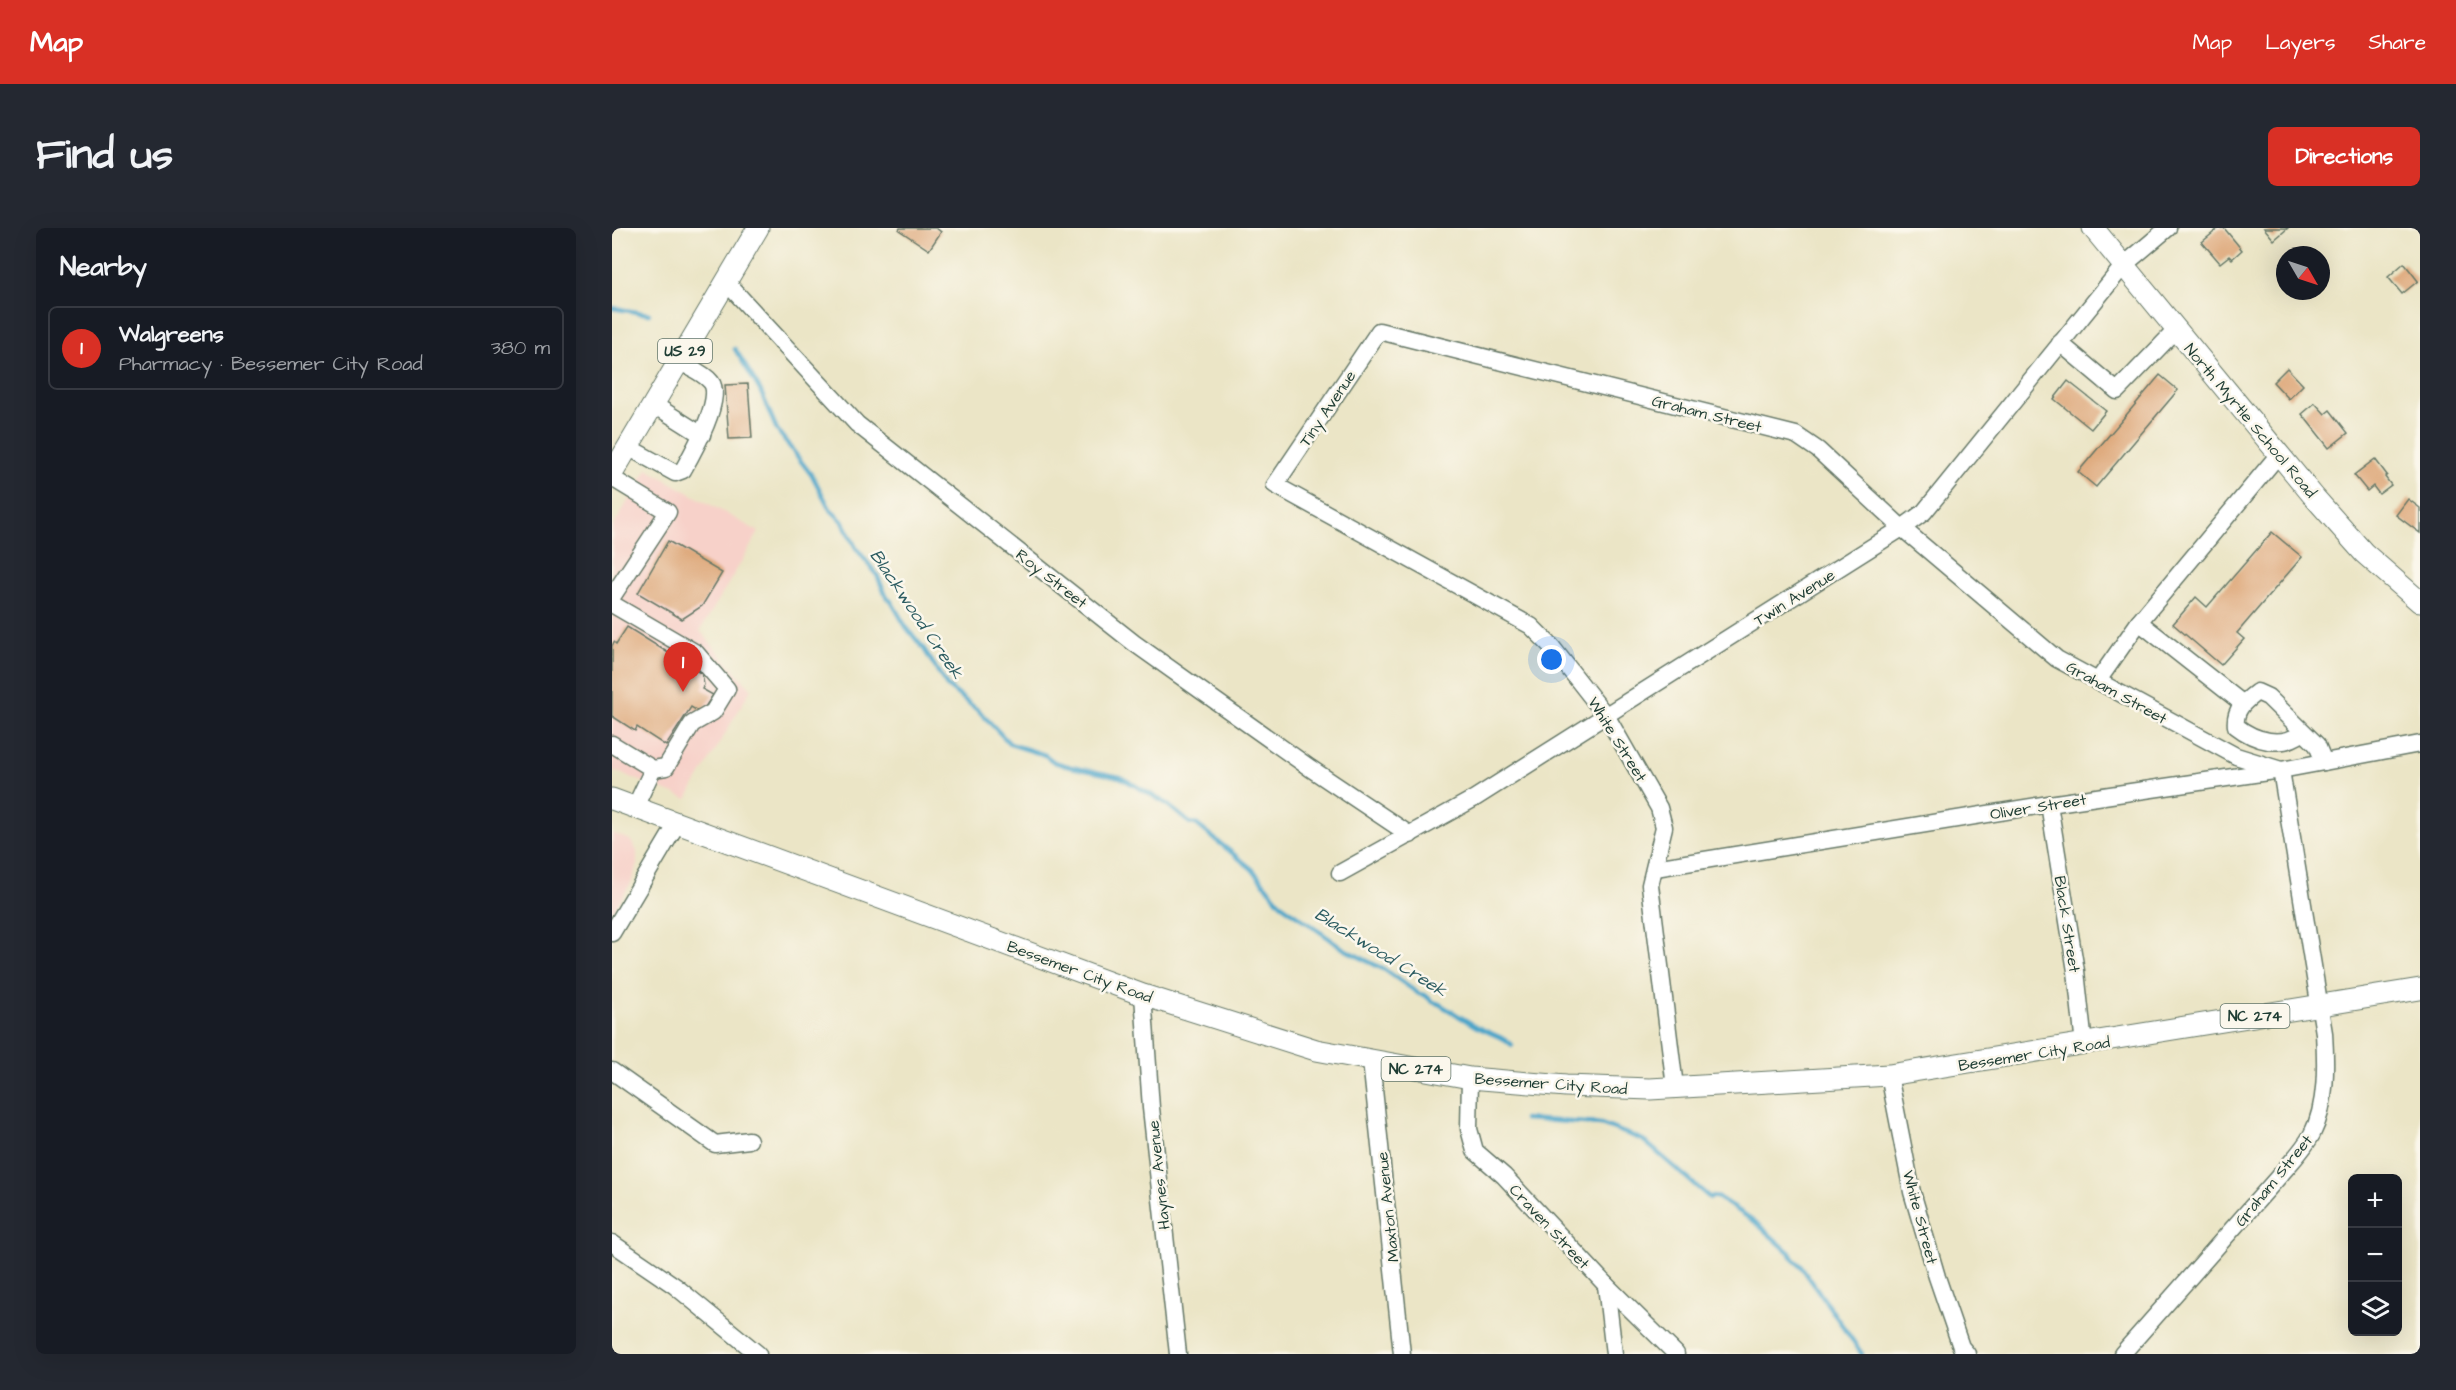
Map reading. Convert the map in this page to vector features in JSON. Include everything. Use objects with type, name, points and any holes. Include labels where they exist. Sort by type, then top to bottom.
[{"type":"main road","name":"US 29","points":[[613,470],[758,228]]},
{"type":"main road","name":"North Myrtle School Road","points":[[2093,228],[2279,454],[2364,553],[2420,602]]},
{"type":"main road","name":"Bessemer City Road","points":[[612,799],[1143,995],[1316,1050],[1470,1078],[1606,1088],[1675,1087],[1889,1075],[2420,989]]},
{"type":"street","name":"Twin Avenue","points":[[1341,873],[1475,798],[1607,717],[1924,512],[2124,265],[2168,228]]},
{"type":"street","name":"Roy Street","points":[[726,282],[857,424],[1134,643],[1310,768],[1410,835]]},
{"type":"street","points":[[2060,344],[2117,392],[2176,329]]},
{"type":"street","name":"Tiny Avenue","points":[[1275,485],[1379,331]]},
{"type":"street","name":"Graham Street","points":[[1379,331],[1796,435],[1818,450],[1902,528],[2057,659],[2236,756],[2281,770],[2324,1033],[2326,1072],[2313,1131],[2305,1146],[2122,1354]]},
{"type":"street","points":[[628,447],[675,473],[683,470],[706,429],[714,391],[711,382],[679,361]]},
{"type":"street","points":[[653,404],[702,435]]},
{"type":"street","points":[[2097,682],[2139,622],[2279,454]]},
{"type":"street","points":[[612,597],[668,512],[613,470]]},
{"type":"street","name":"White Street","points":[[1275,485],[1531,626],[1552,647],[1607,717],[1659,808],[1664,827],[1650,885],[1675,1087]]},
{"type":"street","points":[[612,604],[696,653],[727,689],[713,712],[692,724],[666,767],[653,769],[612,744]]},
{"type":"street","points":[[2139,622],[2242,703]]},
{"type":"street","points":[[2303,732],[2296,738],[2285,742],[2259,740],[2236,726],[2235,718],[2242,703],[2258,692],[2268,697],[2317,745],[2324,762]]},
{"type":"street","name":"Oliver Street","points":[[1655,868],[2049,804],[2281,770],[2420,744]]},
{"type":"street","points":[[635,807],[653,769]]},
{"type":"street","name":"Black Street","points":[[2049,804],[2076,971],[2084,1045]]},
{"type":"street","points":[[612,933],[678,822]]},
{"type":"street","name":"Haynes Avenue","points":[[1143,995],[1151,1108],[1178,1354]]},
{"type":"street","name":"Maxton Avenue","points":[[1371,1061],[1402,1354]]},
{"type":"street","points":[[612,1071],[715,1144],[749,1140]]},
{"type":"street","name":"White Street","points":[[1889,1075],[1912,1192],[1937,1277],[1961,1347],[1967,1354]]},
{"type":"street","name":"Craven Street","points":[[1470,1078],[1469,1129],[1474,1151],[1504,1176],[1606,1285],[1676,1354]]},
{"type":"street","points":[[612,1244],[675,1286],[758,1354]]},
{"type":"street","points":[[1606,1285],[1614,1354]]},
{"type":"shaded area","points":[[647,469],[759,532],[700,631],[751,689],[687,799],[612,770],[612,528]]},
{"type":"shaded area","points":[[612,833],[630,840],[637,851],[637,865],[631,883],[612,913]]},
{"type":"building","points":[[900,228],[936,228],[941,232],[929,250],[899,230]]},
{"type":"building","points":[[2219,228],[2224,228],[2242,250],[2232,259],[2229,256],[2220,263],[2202,242]]},
{"type":"building","points":[[2264,228],[2288,228],[2274,240]]},
{"type":"building","points":[[2404,263],[2418,281],[2402,294],[2388,277]]},
{"type":"building","points":[[2287,368],[2303,385],[2289,399],[2273,382]]},
{"type":"building","points":[[2160,375],[2178,390],[2096,487],[2078,472]]},
{"type":"building","points":[[2068,381],[2106,411],[2091,429],[2054,399]]},
{"type":"building","points":[[748,384],[752,438],[729,439],[725,385]]},
{"type":"building","points":[[2315,403],[2325,414],[2330,410],[2348,433],[2329,448],[2302,414]]},
{"type":"building","points":[[2375,459],[2387,475],[2385,477],[2391,485],[2379,494],[2373,486],[2367,491],[2354,475]]},
{"type":"building","points":[[2408,499],[2420,508],[2420,533],[2396,515]]},
{"type":"building","points":[[2272,532],[2302,557],[2237,633],[2244,639],[2221,665],[2173,624],[2196,597],[2207,607]]},
{"type":"building","points":[[668,541],[722,573],[702,606],[682,619],[638,593]]},
{"type":"building","points":[[627,627],[702,674],[704,685],[702,689],[713,695],[701,713],[691,707],[666,746],[637,727],[635,731],[612,716],[612,646],[614,642],[616,644]]},
{"type":"waterway","name":"Blackwood Creek","points":[[612,308],[649,314]]},
{"type":"waterway","name":"Blackwood Creek","points":[[735,349],[760,390],[777,430],[813,477],[830,509],[842,521],[856,548],[877,575],[887,598],[924,649],[947,686],[980,712],[1010,744],[1045,755],[1054,762],[1120,777],[1164,802],[1190,823],[1196,824],[1252,869],[1281,904],[1344,949],[1385,970],[1419,994],[1425,995],[1433,1002],[1512,1045]]},
{"type":"waterway","name":"Blackwood Creek","points":[[1524,1119],[1601,1124],[1643,1140],[1710,1198],[1713,1196],[1719,1198],[1754,1221],[1790,1253],[1862,1354]]},
{"type":"place","name":"Walgreens","points":[[683,692]]}]
